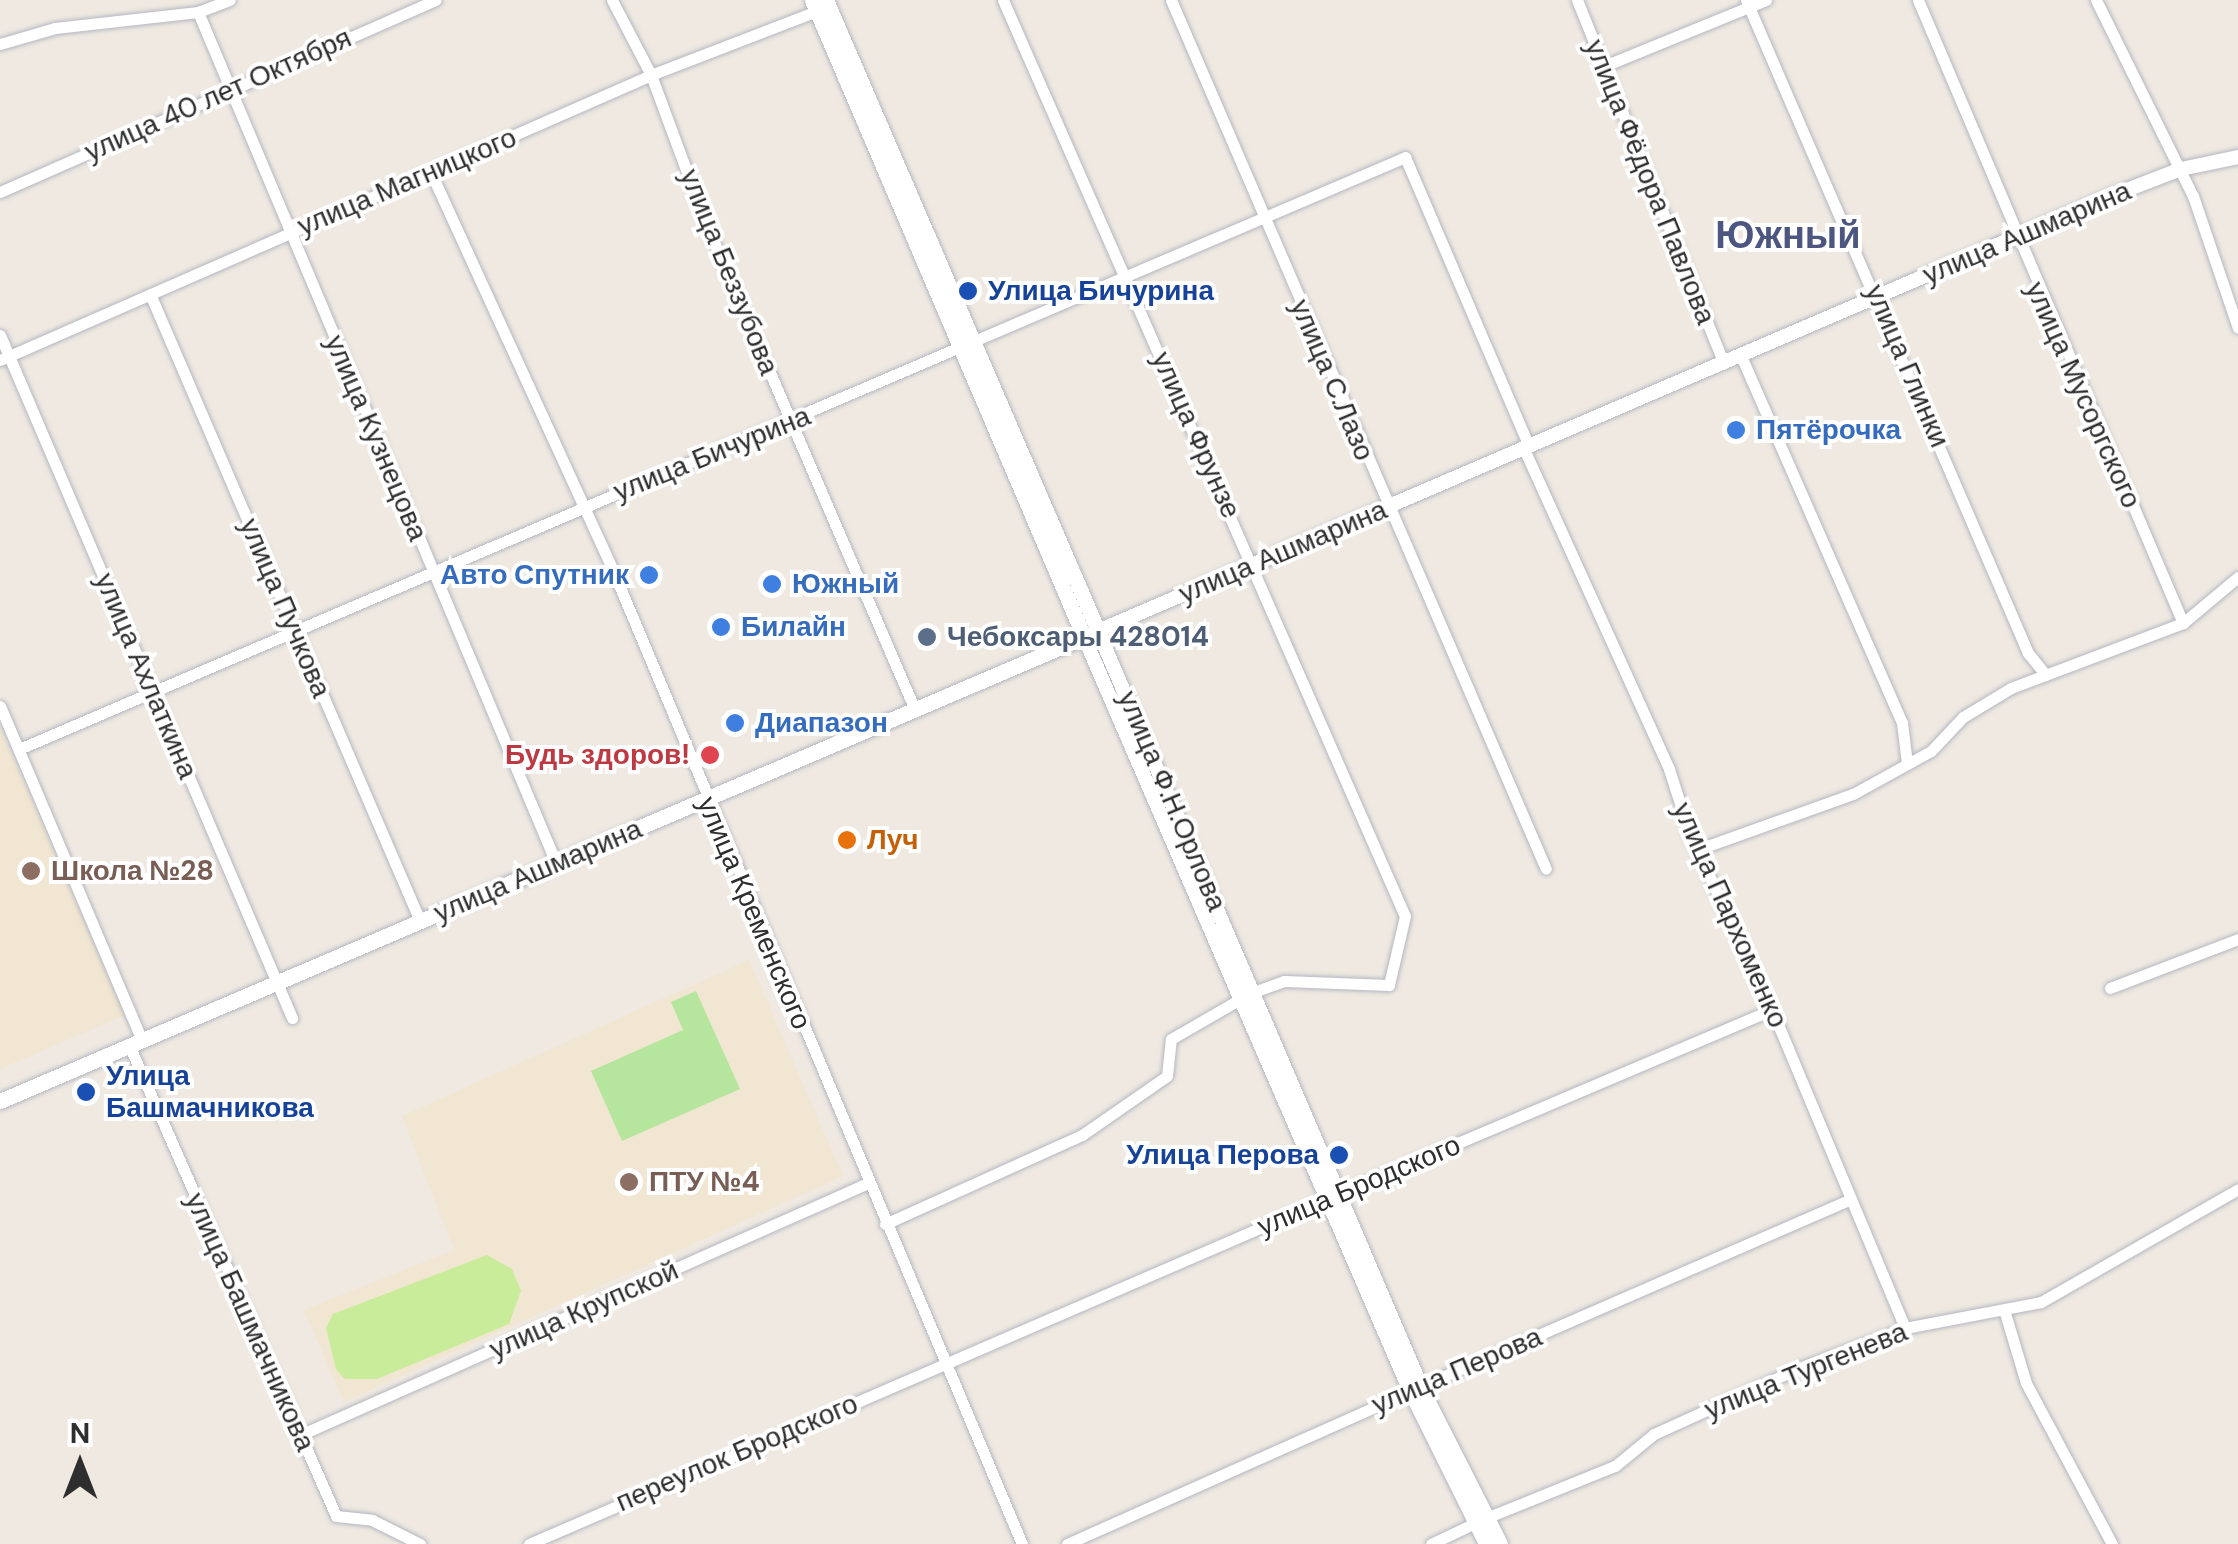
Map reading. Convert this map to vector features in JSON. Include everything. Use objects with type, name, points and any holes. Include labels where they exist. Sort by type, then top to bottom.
[{"type":"main road","name":"улица Ф.Н.Орлова","points":[[824,3],[1092,634]]},
{"type":"main road","name":"улица Ашмарина","points":[[0,1101],[1092,634]]},
{"type":"street","points":[[0,44],[55,28],[198,12],[230,0]]},
{"type":"street","name":"улица 40 лет Октября","points":[[0,192],[436,0]]},
{"type":"street","name":"улица Беззубова","points":[[612,0],[651,75],[792,423],[915,710]]},
{"type":"street","name":"улица Фрунзе","points":[[1003,0],[1254,564],[1405,916],[1389,985],[1284,982],[1248,995]]},
{"type":"street","name":"улица С.Лазо","points":[[1171,0],[1546,869]]},
{"type":"street","name":"улица Фёдора Павлова","points":[[1576,0],[1724,363]]},
{"type":"street","points":[[1604,66],[1748,3],[1766,0]]},
{"type":"street","name":"улица Мусоргского","points":[[1918,0],[2014,238],[2183,622]]},
{"type":"street","points":[[2096,0],[2181,169],[2238,328]]},
{"type":"street","name":"улица Магницкого","points":[[4,358],[824,3]]},
{"type":"street","name":"улица Глинки","points":[[1748,3],[1878,296],[2028,653],[2046,675]]},
{"type":"street","name":"улица Кузнецова","points":[[198,12],[556,863]]},
{"type":"street","name":"улица Бичурина","points":[[19,749],[154,695],[582,507],[792,423],[1123,275],[1405,157]]},
{"type":"street","name":"улица Пархоменко","points":[[1405,157],[1699,849],[1772,1010],[1848,1200],[1864,1221],[1905,1328]]},
{"type":"street","name":"улица Ашмарина","points":[[1092,634],[2014,238],[2181,169],[2238,157]]},
{"type":"street","name":"улица Кременского","points":[[432,175],[582,507],[1022,1544]]},
{"type":"street","name":"улица Пучкова","points":[[150,294],[420,921]]},
{"type":"street","name":"улица Ахлаткина","points":[[0,334],[4,358],[292,1018]]},
{"type":"street","points":[[1741,356],[1902,723],[1907,763]]},
{"type":"street","points":[[1699,849],[1852,794],[1931,751],[1964,717],[2046,675],[2183,622],[2238,577]]},
{"type":"street","name":"улица Ф.Н.Орлова","points":[[1092,634],[1416,1389],[1481,1521],[1486,1544]]},
{"type":"street","name":"улица Башмачникова","points":[[0,706],[136,1043],[336,1516],[372,1520],[420,1544]]},
{"type":"street","points":[[2110,988],[2238,939]]},
{"type":"street","points":[[885,1224],[1082,1135],[1167,1076],[1171,1039],[1248,995]]},
{"type":"street","name":"улица Бродского","points":[[946,1364],[1772,1010]]},
{"type":"street","name":"улица Крупской","points":[[300,1435],[868,1182]]},
{"type":"street","name":"улица Тургенева","points":[[1431,1544],[1615,1466],[1654,1434],[1905,1328],[2004,1313],[2084,1281],[2238,1189]]},
{"type":"street","name":"улица Перова","points":[[1067,1544],[1848,1200]]},
{"type":"street","points":[[2004,1313],[2026,1383],[2112,1544]]},
{"type":"street","name":"переулок Бродского","points":[[529,1544],[946,1364]]},
{"type":"street","name":"улица Ф.Н.Орлова","points":[[1481,1521],[1501,1544]]},
{"type":"shaded area","name":"Школа №28","points":[[0,727],[125,1015],[0,1069]]},
{"type":"shaded area","name":"ПТУ №4","points":[[749,960],[843,1176],[344,1402],[304,1310],[454,1250],[402,1116]]},
{"type":"green space","points":[[696,991],[740,1089],[622,1141],[591,1071],[683,1030],[671,1002]]},
{"type":"green space","points":[[487,1255],[512,1269],[521,1291],[509,1324],[377,1379],[345,1379],[336,1369],[326,1328],[333,1314]]},
{"type":"place","name":"Улица Бичурина","points":[[968,291]]},
{"type":"place","name":"Пятёрочка","points":[[1736,430]]},
{"type":"place","name":"Авто Спутник","points":[[649,575]]},
{"type":"place","name":"Южный","points":[[772,584]]},
{"type":"place","name":"Билайн","points":[[721,627]]},
{"type":"place","name":"Чебоксары 428014","points":[[927,637]]},
{"type":"place","name":"Диапазон","points":[[735,723]]},
{"type":"place","name":"Будь здоров!","points":[[710,755]]},
{"type":"place","name":"Луч","points":[[847,840]]},
{"type":"place","name":"Школа №28","points":[[31,871]]},
{"type":"place","name":"Улица Башмачникова","points":[[86,1092]]},
{"type":"place","name":"Улица Перова","points":[[1339,1155]]},
{"type":"place","name":"ПТУ №4","points":[[629,1182]]},
{"type":"district","name":"Южный","points":[[1788,236]]}]
